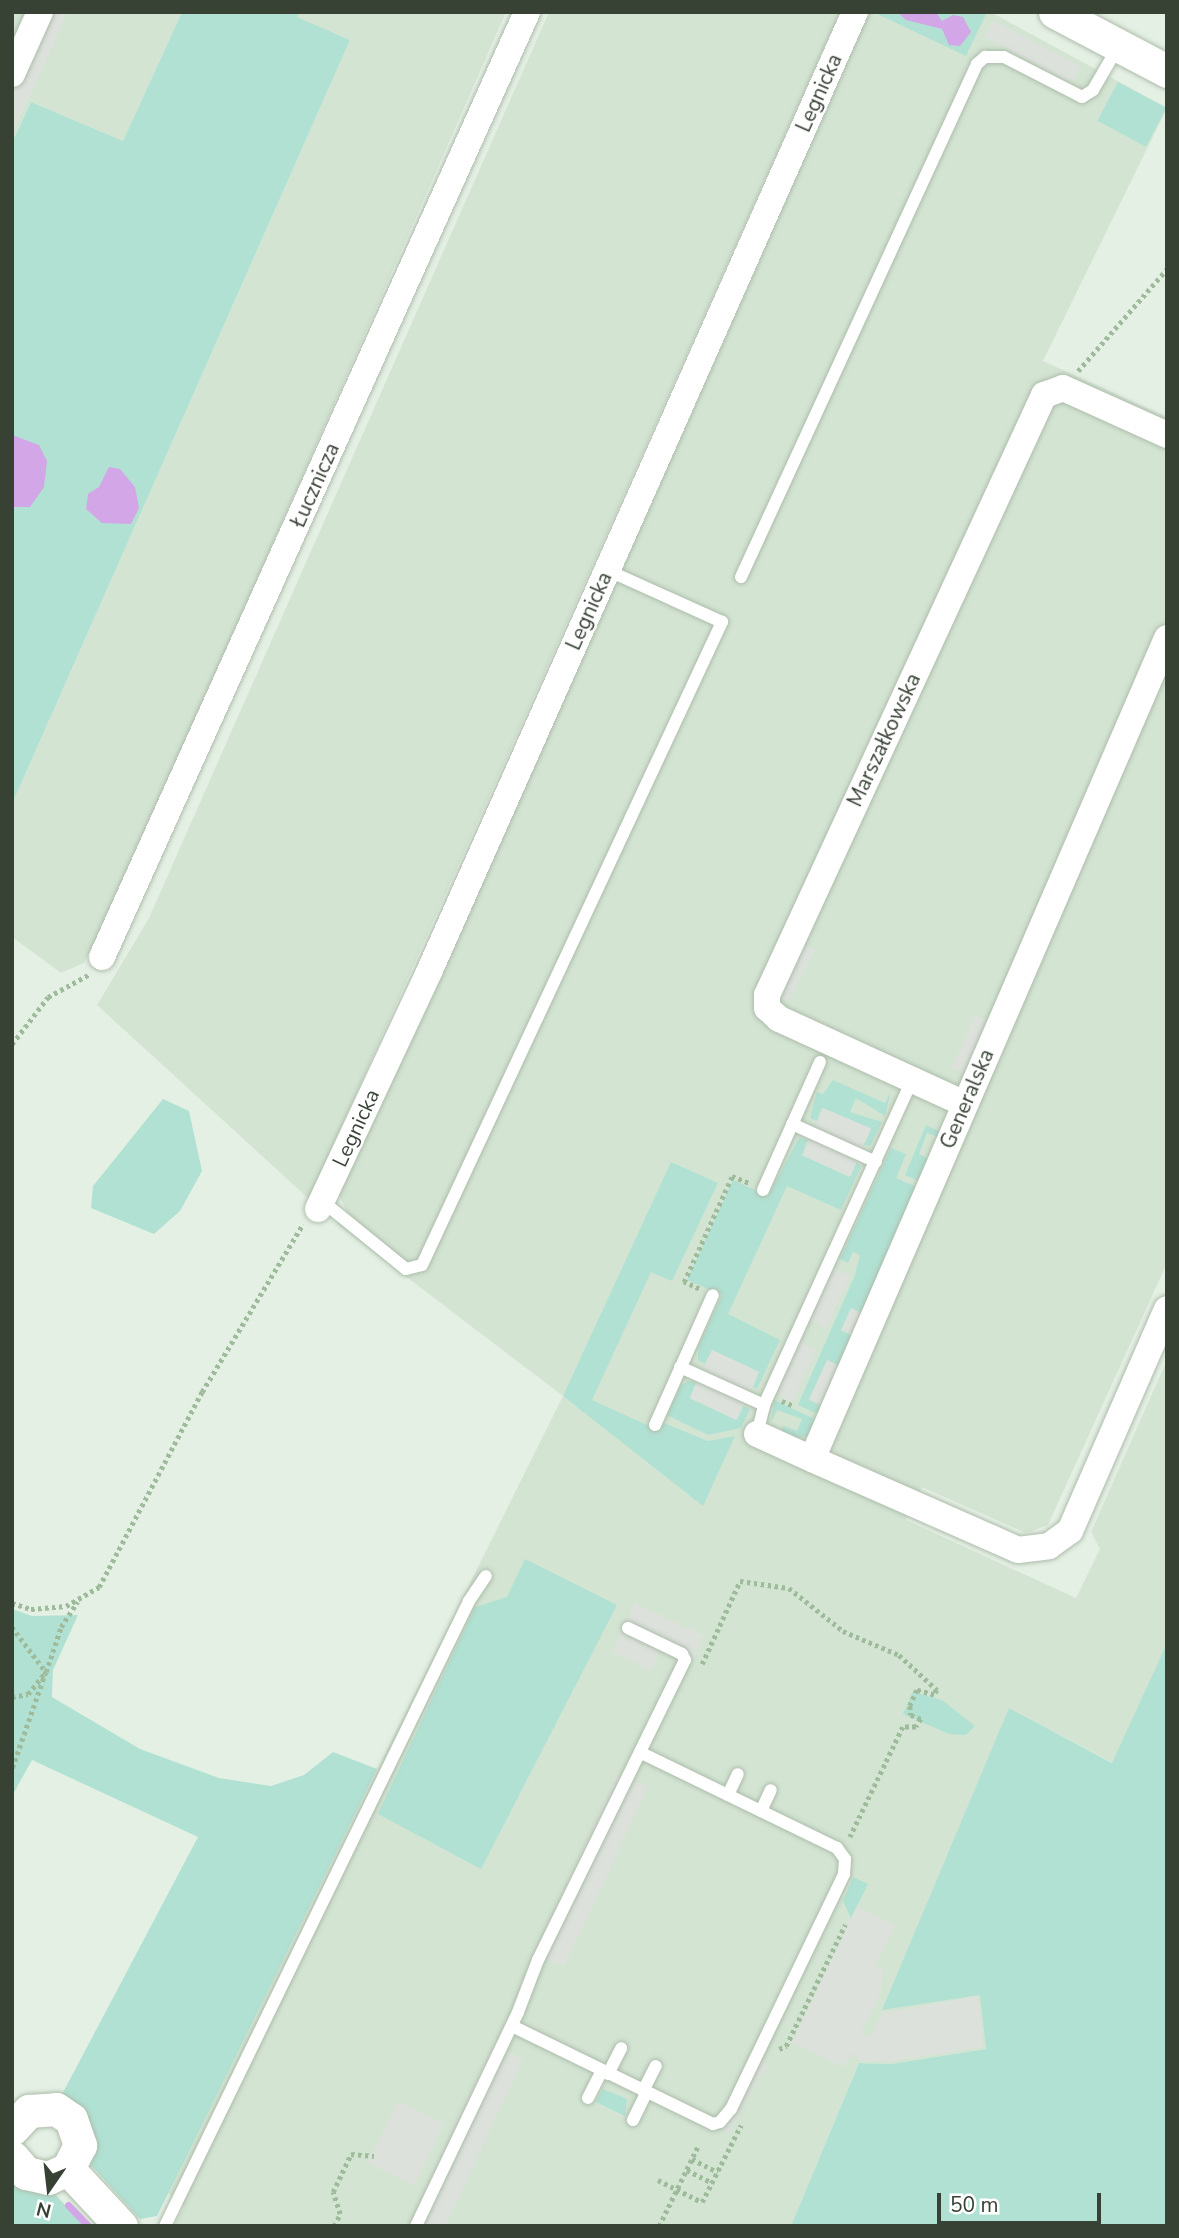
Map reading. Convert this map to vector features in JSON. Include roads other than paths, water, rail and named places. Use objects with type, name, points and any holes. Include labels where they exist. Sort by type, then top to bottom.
[{"type":"street","points":[[12,74],[40,12]]},
{"type":"street","name":"Łucznicza","points":[[102,957],[527,12]]},
{"type":"street","name":"Legnicka","points":[[320,1205],[855,12]]},
{"type":"street","points":[[1055,12],[1167,71]]},
{"type":"street","name":"Marszałkowska","points":[[964,1104],[779,1019],[767,1008],[766,995],[1044,396],[1063,388],[1167,435]]},
{"type":"street","name":"Generalska","points":[[812,1459],[1167,638]]},
{"type":"street","points":[[757,1434],[1018,1549],[1040,1549],[1065,1537],[1167,1309]]},
{"type":"street","points":[[12,2157],[37,2177],[48,2178],[68,2169],[79,2145],[71,2119],[46,2107],[15,2117]]},
{"type":"street","points":[[68,2169],[121,2226]]},
{"type":"lane","points":[[741,578],[977,64],[985,57],[1004,57],[1082,97],[1093,90],[1118,46]]},
{"type":"lane","points":[[320,1205],[406,1269],[422,1265],[722,622],[607,570]]},
{"type":"lane","points":[[762,1190],[820,1062]]},
{"type":"lane","points":[[757,1434],[764,1405],[912,1080]]},
{"type":"lane","points":[[792,1124],[876,1162]]},
{"type":"lane","points":[[655,1425],[713,1295]]},
{"type":"lane","points":[[680,1367],[764,1405]]},
{"type":"lane","points":[[164,2226],[469,1601],[486,1576]]},
{"type":"lane","points":[[416,2226],[512,2026],[538,1960],[685,1660],[682,1654],[628,1628]]},
{"type":"lane","points":[[512,2026],[713,2124],[726,2118],[844,1874],[842,1853],[641,1753]]},
{"type":"lane","points":[[728,1795],[738,1774]]},
{"type":"lane","points":[[761,1811],[771,1790]]},
{"type":"lane","points":[[588,2098],[621,2048]]},
{"type":"lane","points":[[633,2120],[656,2066]]},
{"type":"waterway","points":[[68,2205],[88,2226]]}]
